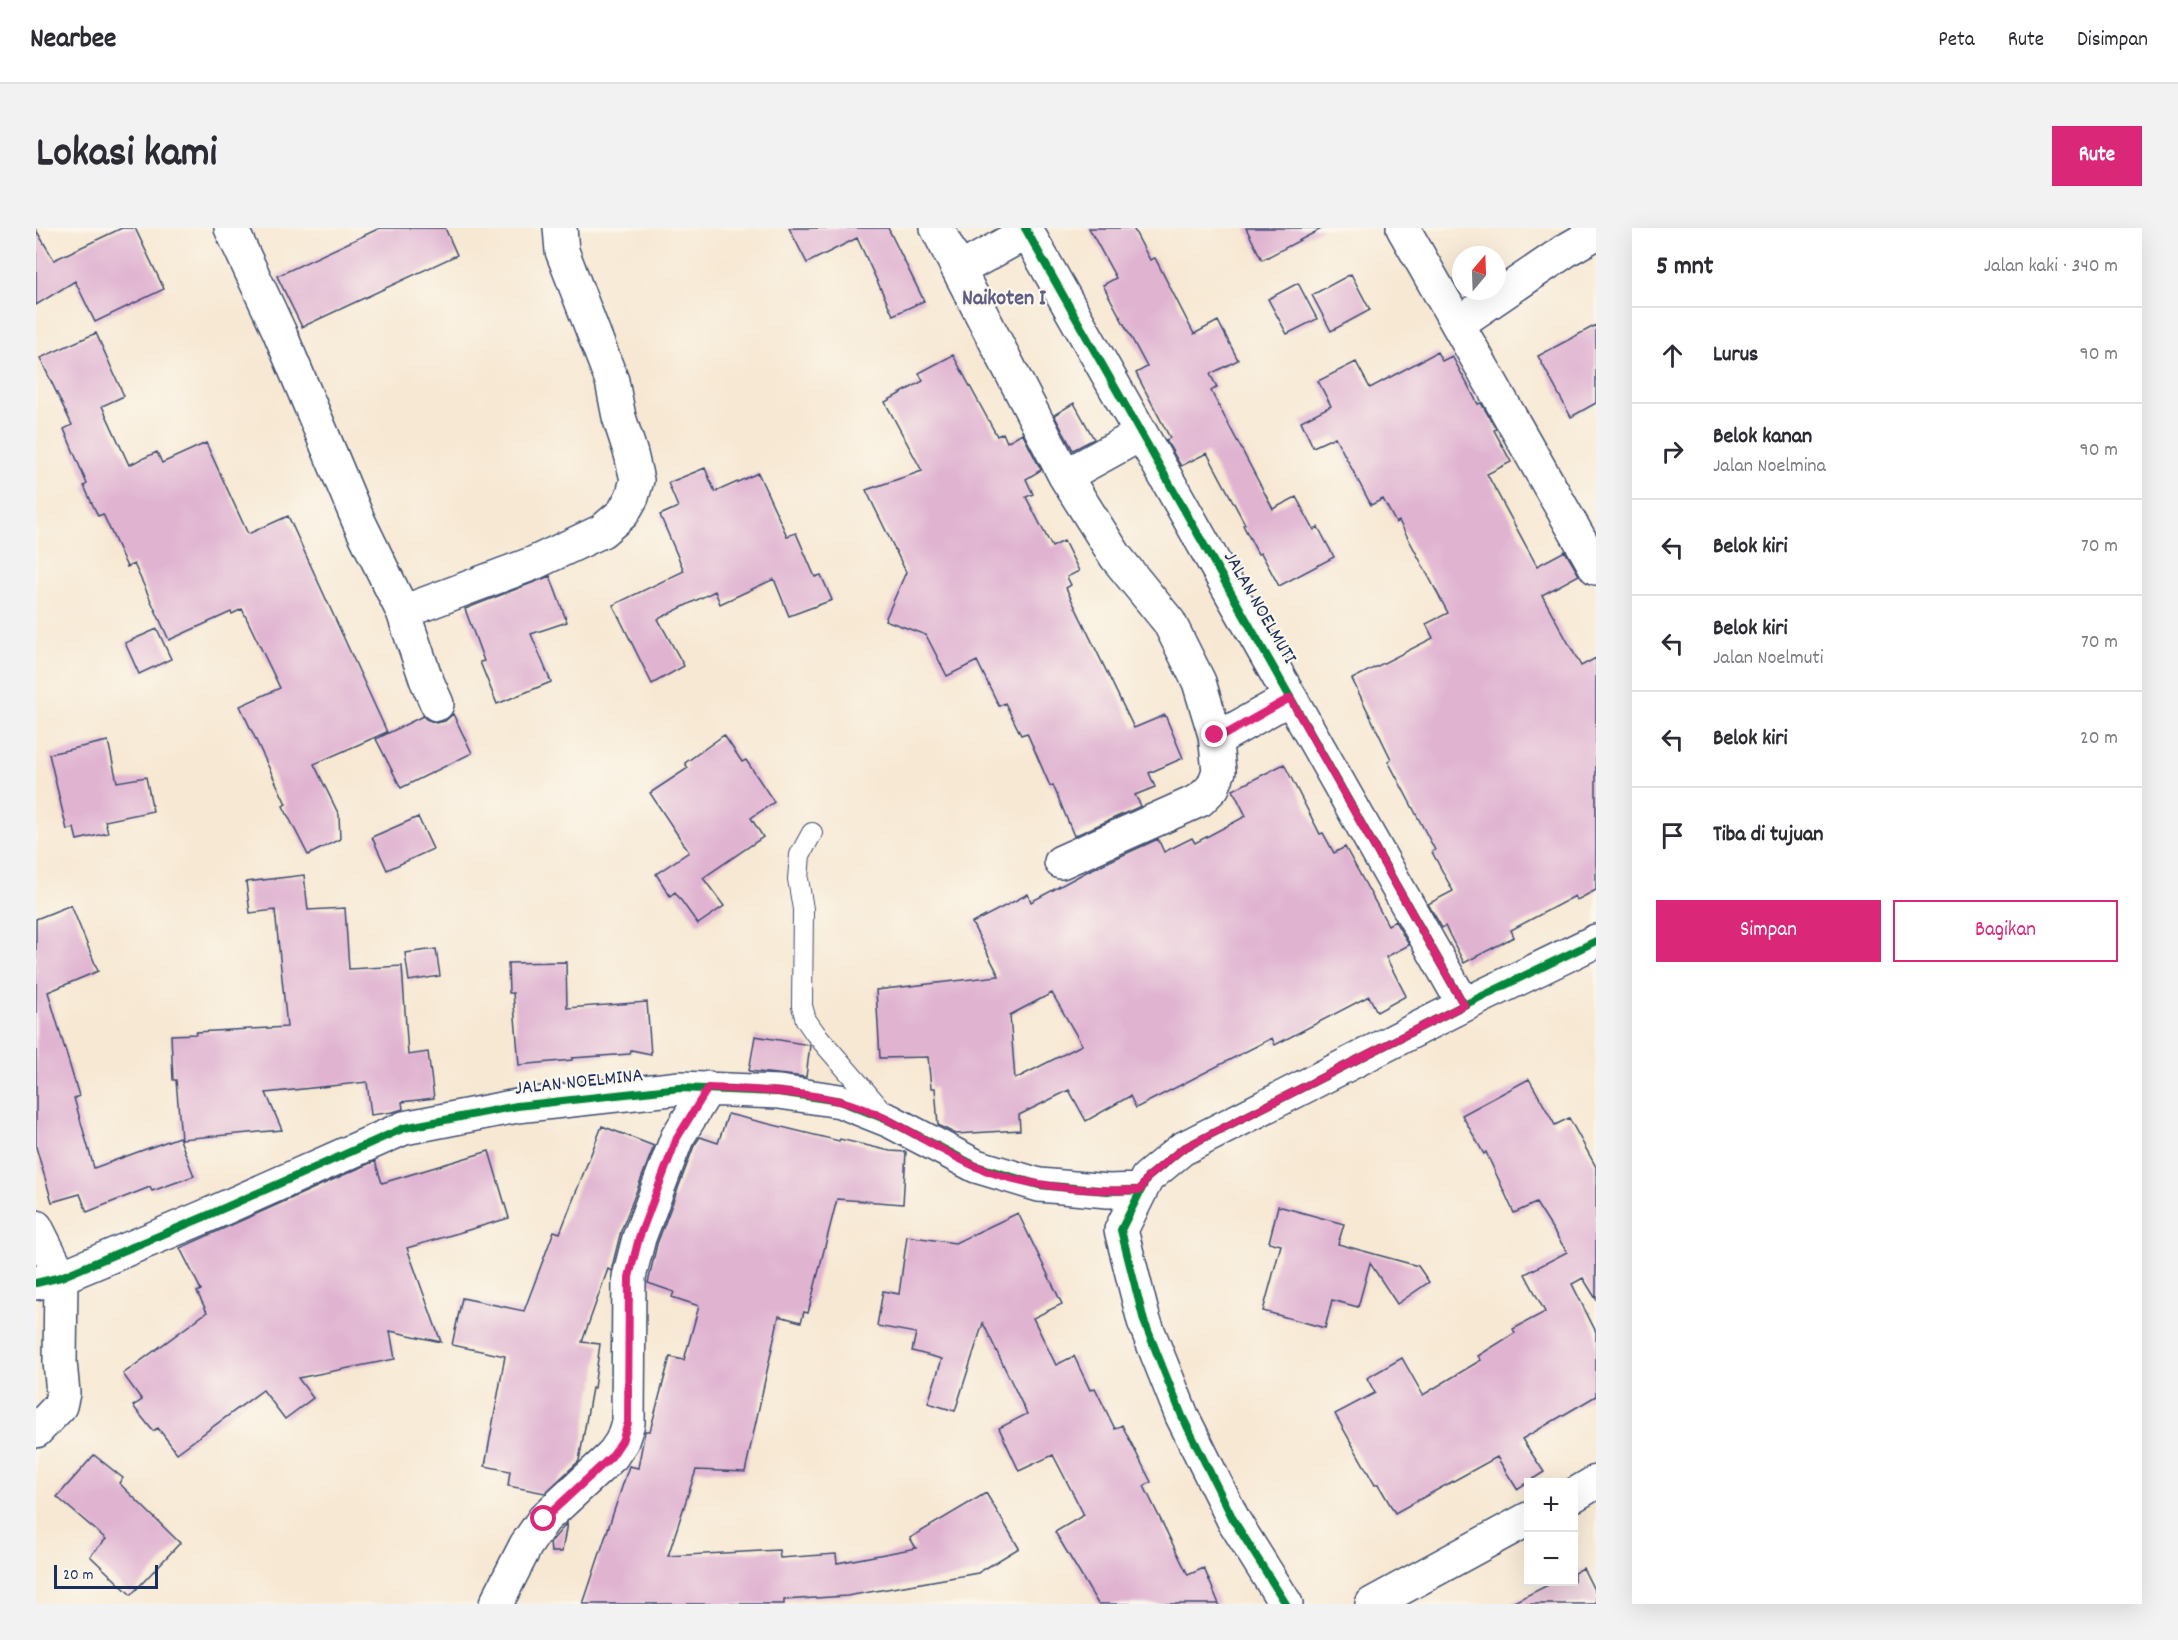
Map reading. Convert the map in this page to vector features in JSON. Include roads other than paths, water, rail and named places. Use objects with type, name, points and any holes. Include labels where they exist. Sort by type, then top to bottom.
[{"type":"street","points":[[231,228],[279,331],[359,522],[403,612],[437,704]]},
{"type":"street","points":[[403,612],[534,563],[602,531],[623,513],[632,497],[636,480],[632,454],[619,417],[612,381],[562,250],[560,228]]},
{"type":"street","points":[[937,228],[1065,476],[1116,557],[1169,622],[1199,682],[1215,735],[1219,771],[1213,787],[1200,800],[1061,862]]},
{"type":"street","points":[[1403,228],[1459,323],[1596,568]]},
{"type":"street","points":[[959,270],[1026,230]]},
{"type":"street","name":"JALAN NOELMUTI","points":[[1026,230],[1464,1005]]},
{"type":"street","points":[[1459,323],[1568,249],[1596,233]]},
{"type":"street","points":[[1065,476],[1141,434]]},
{"type":"street","points":[[1215,735],[1226,734],[1290,698]]},
{"type":"street","points":[[1286,1604],[1234,1521],[1182,1416],[1144,1321],[1121,1230],[1147,1178],[1182,1149],[1464,1005],[1596,941]]},
{"type":"street","name":"JALAN NOELMINA","points":[[49,1280],[204,1217],[404,1128],[517,1106],[680,1088],[778,1092],[840,1101],[890,1121],[976,1166],[1039,1185],[1108,1191],[1140,1190]]},
{"type":"street","points":[[496,1604],[526,1545],[544,1519],[612,1456],[622,1441],[628,1423],[629,1277],[639,1238],[677,1138],[708,1088]]},
{"type":"street","points":[[36,1227],[49,1280],[63,1393],[60,1406],[36,1431]]},
{"type":"street","points":[[1578,1492],[1596,1482]]},
{"type":"street","points":[[1372,1604],[1524,1521]]},
{"type":"lane","points":[[812,833],[800,855],[798,879],[802,909],[802,1006],[806,1020],[815,1034],[890,1121]]},
{"type":"district","name":"Naikoten I","points":[[1004,299]]}]
